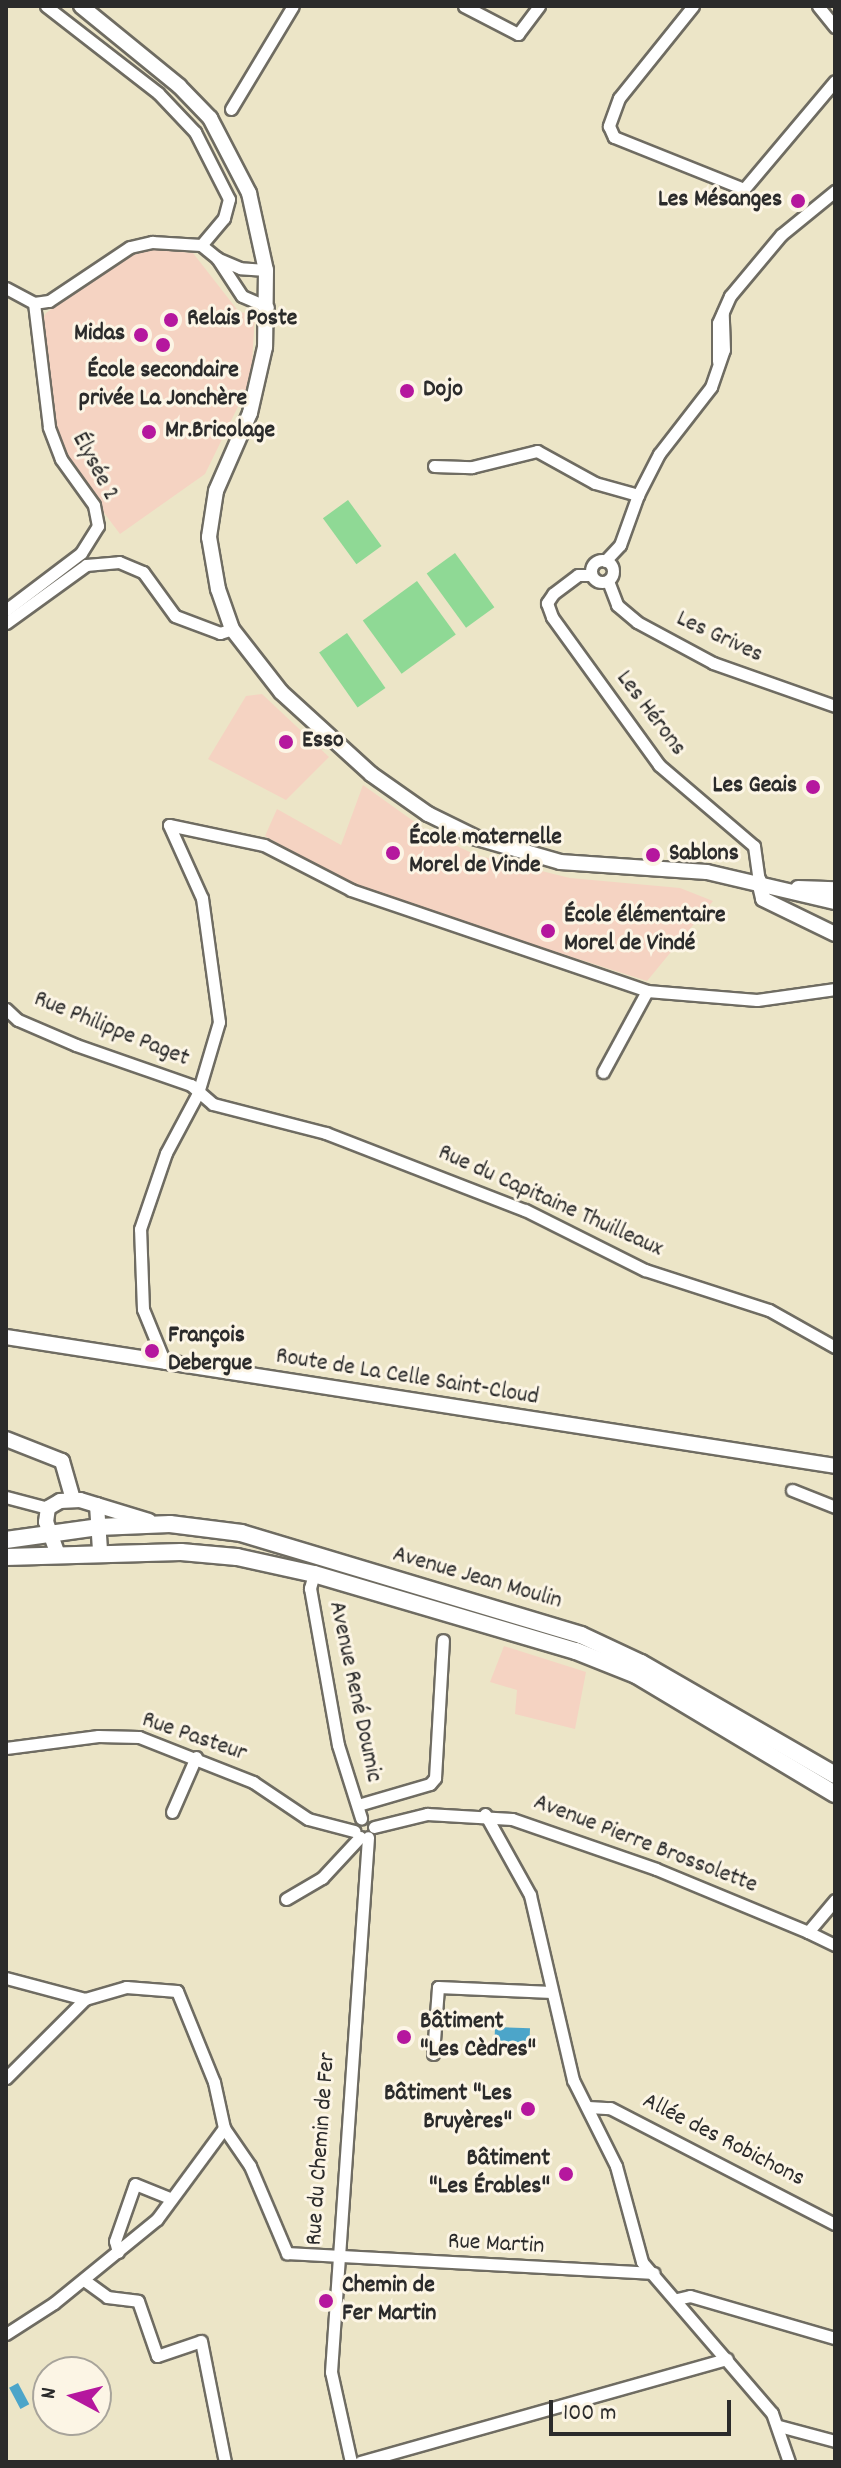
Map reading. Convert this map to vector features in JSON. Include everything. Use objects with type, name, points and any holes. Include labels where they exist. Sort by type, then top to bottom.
[{"type":"main road","name":"Avenue Jean Moulin","points":[[6,1540],[27,1537],[48,1521],[76,1530],[170,1524],[241,1533],[581,1635],[641,1663],[835,1775]]},
{"type":"main road","name":"Avenue Jean Moulin","points":[[6,1557],[100,1550],[237,1557],[314,1574],[551,1643],[636,1675],[835,1794]]},
{"type":"street","points":[[46,6],[158,93],[195,132],[229,199],[224,218],[201,245]]},
{"type":"street","points":[[81,6],[179,86],[210,118],[249,193],[266,270],[268,307],[261,379],[211,511],[211,561],[232,629],[281,692],[337,746],[447,825],[560,862],[759,881],[835,902]]},
{"type":"street","points":[[231,109],[293,6]]},
{"type":"street","points":[[464,6],[518,34],[539,6]]},
{"type":"street","points":[[693,6],[619,98],[609,126],[614,137],[744,189],[835,81]]},
{"type":"street","points":[[818,6],[835,27]]},
{"type":"street","points":[[605,561],[613,570],[608,581],[600,583],[591,575],[594,563],[605,561],[620,545],[638,495],[671,436],[711,387],[718,361],[715,349],[730,296],[767,250],[835,191]]},
{"type":"street","points":[[6,288],[34,303],[49,301],[130,247],[152,242],[201,245],[217,258],[240,268],[266,270]]},
{"type":"street","points":[[217,258],[242,296],[268,307]]},
{"type":"street","name":"Élysée 2","points":[[6,610],[81,553],[98,526],[94,505],[61,459],[49,427],[34,303]]},
{"type":"street","points":[[434,466],[472,467],[537,451],[595,483],[638,495]]},
{"type":"street","points":[[6,623],[86,565],[130,564],[152,582],[175,616],[220,633],[232,629]]},
{"type":"street","name":"Les Hérons","points":[[591,575],[578,575],[553,594],[547,603],[552,617],[659,765],[733,823],[754,846],[759,881]]},
{"type":"street","name":"Les Grives","points":[[608,581],[617,605],[637,622],[713,663],[835,706]]},
{"type":"street","points":[[165,1363],[143,1309],[140,1229],[172,1138],[198,1093],[219,1022],[202,898],[169,825],[264,845],[351,890],[647,991],[757,1000],[835,989]]},
{"type":"street","points":[[759,881],[763,899],[835,934]]},
{"type":"street","points":[[790,888],[835,889]]},
{"type":"street","points":[[603,1072],[647,991]]},
{"type":"street","name":"Rue Philippe Paget","points":[[6,1009],[53,1035],[175,1079],[198,1093]]},
{"type":"street","name":"Rue du Capitaine Thuilleaux","points":[[198,1093],[213,1104],[326,1133],[525,1210],[645,1270],[769,1310],[835,1347]]},
{"type":"street","name":"Route de La Celle Saint-Cloud","points":[[6,1337],[835,1466]]},
{"type":"street","points":[[6,1439],[62,1461],[73,1499]]},
{"type":"street","points":[[792,1490],[835,1507]]},
{"type":"street","points":[[6,1497],[48,1521],[57,1552]]},
{"type":"street","points":[[73,1499],[170,1524]]},
{"type":"street","points":[[48,1521],[73,1499]]},
{"type":"street","points":[[97,1505],[100,1550]]},
{"type":"street","name":"Avenue René Doumic","points":[[314,1574],[310,1588],[338,1745],[348,1790],[358,1805],[364,1833]]},
{"type":"street","points":[[358,1805],[430,1784],[435,1778],[443,1640]]},
{"type":"street","name":"Rue Pasteur","points":[[6,1748],[98,1736],[139,1737],[253,1782],[308,1819],[364,1833]]},
{"type":"street","points":[[172,1812],[196,1757]]},
{"type":"street","name":"Avenue Pierre Brossolette","points":[[364,1833],[427,1814],[485,1814],[541,1827],[656,1869],[835,1945]]},
{"type":"street","points":[[485,1814],[527,1887],[573,2080],[616,2166],[642,2262],[677,2299],[779,2426],[789,2462]]},
{"type":"street","points":[[286,1899],[322,1878],[364,1833]]},
{"type":"street","name":"Rue du Chemin de Fer","points":[[351,2462],[331,2372],[364,1833]]},
{"type":"street","points":[[808,1932],[835,1900]]},
{"type":"street","points":[[6,1978],[85,1999]]},
{"type":"street","points":[[6,2078],[85,1999],[126,1987],[168,1988],[177,1991],[192,2021],[214,2082],[224,2128],[157,2219],[84,2280],[6,2334]]},
{"type":"street","points":[[433,2054],[438,1987],[552,1992]]},
{"type":"street","name":"Allée des Robichons","points":[[588,2107],[610,2108],[835,2224]]},
{"type":"street","name":"Rue Martin","points":[[224,2128],[250,2166],[287,2253],[653,2273]]},
{"type":"street","points":[[118,2252],[115,2241],[135,2184],[170,2198]]},
{"type":"street","points":[[84,2280],[107,2297],[138,2301],[157,2356],[201,2341],[225,2462]]},
{"type":"street","points":[[677,2299],[690,2296],[835,2338]]},
{"type":"street","points":[[360,2462],[727,2359]]},
{"type":"street","points":[[779,2426],[835,2441]]},
{"type":"shaded area","points":[[150,249],[193,253],[239,312],[255,314],[251,380],[205,474],[120,534],[62,457],[51,423],[38,328],[46,313],[123,259]]},
{"type":"shaded area","points":[[262,694],[329,757],[286,800],[208,759],[246,696]]},
{"type":"shaded area","points":[[363,785],[430,833],[476,855],[570,878],[680,888],[713,901],[647,981],[359,889],[265,836],[277,809],[341,845]]},
{"type":"shaded area","points":[[504,1646],[586,1672],[575,1729],[515,1714],[517,1690],[490,1682]]},
{"type":"green space","points":[[348,500],[382,546],[356,564],[323,518]]},
{"type":"green space","points":[[455,553],[494,607],[466,628],[427,574]]},
{"type":"green space","points":[[417,581],[456,634],[402,674],[363,620]]},
{"type":"green space","points":[[347,633],[385,688],[358,707],[319,653]]},
{"type":"water","points":[[495,2027],[530,2028],[529,2044],[494,2043]]},
{"type":"water","points":[[18,2383],[29,2404],[20,2409],[9,2388]]},
{"type":"place","name":"Les Mésanges","points":[[798,201]]},
{"type":"place","name":"Relais Poste","points":[[171,320]]},
{"type":"place","name":"Midas","points":[[141,335]]},
{"type":"place","name":"École secondaire privée La Jonchère","points":[[163,345]]},
{"type":"place","name":"Dojo","points":[[407,391]]},
{"type":"place","name":"Mr.Bricolage","points":[[149,432]]},
{"type":"place","name":"Esso","points":[[286,742]]},
{"type":"place","name":"Les Geais","points":[[813,787]]},
{"type":"place","name":"École maternelle Morel de Vinde","points":[[393,853]]},
{"type":"place","name":"Sablons","points":[[653,855]]},
{"type":"place","name":"École élémentaire Morel de Vindé","points":[[548,931]]},
{"type":"place","name":"François Debergue","points":[[152,1351]]},
{"type":"place","name":"Bâtiment \"Les Cèdres\"","points":[[404,2037]]},
{"type":"place","name":"Bâtiment \"Les Bruyères\"","points":[[528,2109]]},
{"type":"place","name":"Bâtiment \"Les Érables\"","points":[[566,2174]]},
{"type":"place","name":"Chemin de Fer Martin","points":[[326,2301]]}]
